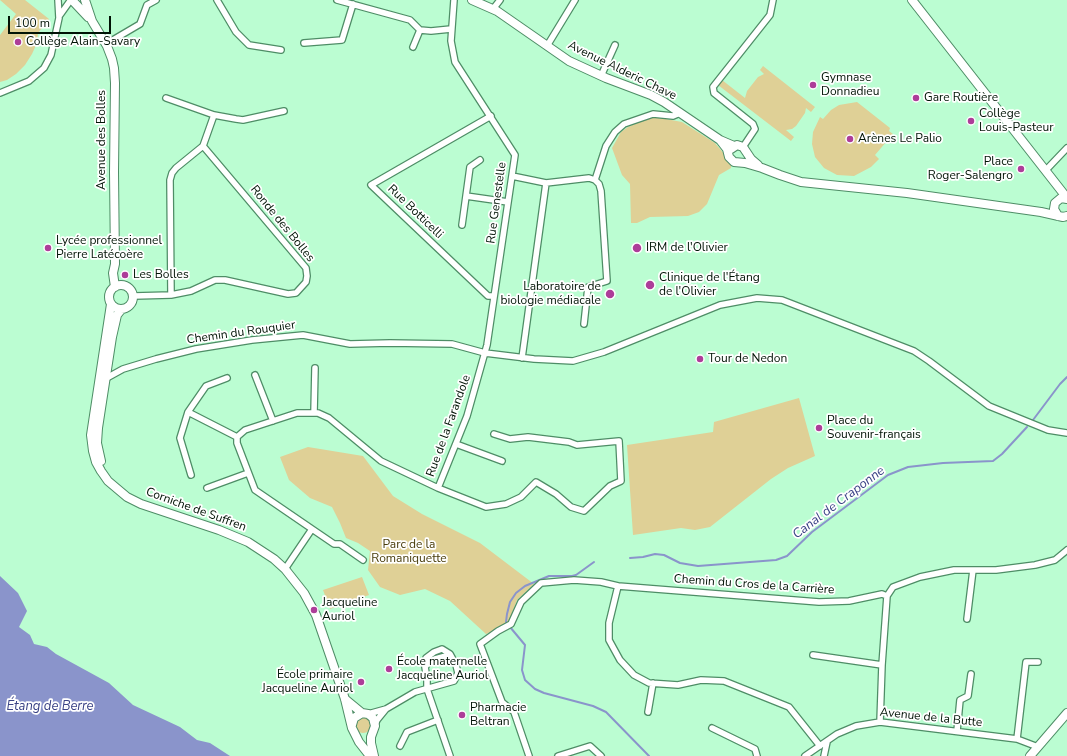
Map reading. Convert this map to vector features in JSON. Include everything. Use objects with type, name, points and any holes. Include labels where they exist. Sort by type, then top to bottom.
[{"type":"main road","points":[[63,0],[71,0]]},
{"type":"main road","name":"Avenue des Bolles","points":[[71,0],[92,21]]},
{"type":"main road","name":"Avenue des Bolles","points":[[85,0],[92,21],[106,44],[112,59],[115,83],[115,264],[113,273],[115,287]]},
{"type":"main road","name":"Avenue Alderic Chave","points":[[472,0],[493,10],[520,26],[569,61],[601,76],[651,95],[720,140],[734,146]]},
{"type":"main road","points":[[912,0],[965,69],[1059,186],[1062,200],[1054,211],[1058,216]]},
{"type":"main road","name":"Avenue Alderic Chave","points":[[720,140],[729,154]]},
{"type":"main road","points":[[762,168],[751,160],[745,150],[737,145],[731,148],[729,154],[731,160],[737,163],[745,163],[762,168],[801,182],[895,192],[1041,212],[1062,217],[1067,216]]},
{"type":"main road","points":[[740,163],[745,160],[745,150]]},
{"type":"main road","points":[[1041,212],[1062,200]]},
{"type":"main road","name":"Avenue des Bolles","points":[[115,264],[123,285]]},
{"type":"main road","points":[[102,381],[111,304],[109,297],[110,293],[115,287],[123,285],[130,289],[134,296],[128,308],[121,310],[111,304]]},
{"type":"main road","points":[[102,381],[115,322],[121,310]]},
{"type":"main road","name":"Corniche de Suffren","points":[[102,381],[91,435],[96,462],[108,481],[127,497],[141,504],[219,530],[248,542],[285,568],[304,592],[316,615],[353,728],[359,742],[370,756]]},
{"type":"main road","points":[[345,700],[373,718],[374,729],[371,743],[374,756]]},
{"type":"main road","points":[[365,713],[356,716],[352,721],[353,728],[357,734],[364,736],[368,736],[374,729]]},
{"type":"main road","points":[[1030,756],[1067,713]]},
{"type":"street","points":[[0,93],[29,80],[44,68],[51,55],[60,15],[58,0]]},
{"type":"street","points":[[60,15],[71,0]]},
{"type":"street","points":[[216,0],[236,32],[249,45],[282,50]]},
{"type":"street","points":[[337,0],[410,20],[420,30],[431,32],[451,29]]},
{"type":"street","name":"Rue Genestelle","points":[[454,0],[450,41],[455,62],[515,155],[485,353]]},
{"type":"street","points":[[493,10],[500,0]]},
{"type":"street","points":[[547,46],[575,0]]},
{"type":"street","points":[[745,150],[755,130],[753,124],[714,93],[713,87],[770,15],[773,0]]},
{"type":"street","points":[[106,44],[140,24],[147,5],[153,1]]},
{"type":"street","points":[[304,44],[342,40],[353,4]]},
{"type":"street","points":[[413,47],[420,30]]},
{"type":"street","points":[[601,76],[615,45]]},
{"type":"street","points":[[166,98],[214,115],[243,120],[284,111]]},
{"type":"street","points":[[595,180],[606,146],[615,132],[624,124],[653,114],[673,116],[680,113]]},
{"type":"street","points":[[170,294],[170,180],[172,173],[176,168],[203,146],[214,115]]},
{"type":"street","name":"Rue Botticelli","points":[[491,116],[371,185],[488,296],[494,296]]},
{"type":"street","name":"Ronde des Bolles","points":[[134,296],[191,291],[215,280],[225,280],[288,294],[296,293],[306,282],[306,268],[203,146]]},
{"type":"street","points":[[1046,170],[1067,148]]},
{"type":"street","points":[[462,226],[470,167],[480,160]]},
{"type":"street","points":[[512,176],[546,183],[589,178],[595,180],[599,184],[607,281],[588,287],[584,324]]},
{"type":"street","points":[[522,358],[546,183]]},
{"type":"street","points":[[466,196],[508,202]]},
{"type":"street","name":"Chemin du Rouquier","points":[[102,381],[123,369],[190,351],[252,340],[303,335],[321,337],[350,344],[452,344],[485,353],[522,358],[573,361],[604,352],[720,306],[757,298],[782,300],[914,351],[989,406],[1048,430],[1067,433]]},
{"type":"street","name":"Rue de la Farandole","points":[[237,437],[245,430],[297,413],[318,413],[329,418],[381,461],[438,488],[467,416],[485,353]]},
{"type":"street","points":[[314,413],[315,368]]},
{"type":"street","points":[[255,375],[273,421]]},
{"type":"street","points":[[191,475],[180,438],[188,412],[206,386],[227,378]]},
{"type":"street","points":[[188,412],[237,437],[237,443],[255,490],[334,544],[340,544],[363,560]]},
{"type":"street","points":[[438,488],[486,507],[506,504],[521,496],[536,482],[556,494],[571,507],[584,511],[607,489],[621,481],[619,441],[577,445],[569,442],[528,437],[510,439],[494,434]]},
{"type":"street","points":[[456,444],[502,461]]},
{"type":"street","points":[[207,488],[248,473]]},
{"type":"street","points":[[285,568],[312,529]]},
{"type":"street","points":[[880,722],[886,596],[893,587],[920,577],[954,570],[996,570],[1035,565],[1055,560],[1067,550]]},
{"type":"street","points":[[967,619],[973,570]]},
{"type":"street","name":"Chemin du Cros de la Carrière","points":[[528,756],[514,712],[502,702],[480,644],[511,624],[521,602],[541,583],[574,580],[601,582],[618,586],[819,602],[849,601],[882,594],[886,596]]},
{"type":"street","points":[[618,586],[609,623],[609,640],[620,660],[634,675],[649,683],[678,685],[701,680],[724,681],[789,707],[820,746]]},
{"type":"street","points":[[365,713],[386,709],[415,692],[427,689],[454,681],[458,673],[456,665],[450,654],[442,649],[434,652],[426,658],[425,667],[427,689],[450,756]]},
{"type":"street","points":[[813,655],[882,665]]},
{"type":"street","points":[[1017,739],[1026,662],[1038,662]]},
{"type":"street","points":[[957,730],[960,700],[968,696],[971,674]]},
{"type":"street","points":[[648,712],[653,683]]},
{"type":"street","points":[[374,729],[377,720],[386,709]]},
{"type":"street","points":[[400,746],[407,732],[438,720]]},
{"type":"street","name":"Avenue de la Butte","points":[[805,756],[837,734],[856,726],[880,722],[957,730],[1017,739],[1038,747]]},
{"type":"street","points":[[712,728],[755,749],[757,756]]},
{"type":"street","points":[[824,756],[827,742]]},
{"type":"street","points":[[558,756],[590,746],[601,756]]},
{"type":"green space","name":"Collège Alain-Savary","points":[[0,0],[25,0],[49,19],[38,33],[37,43],[25,65],[16,74],[7,80],[0,82],[0,35],[16,14]]},
{"type":"green space","points":[[763,66],[815,107],[811,112],[806,108],[805,113],[796,126],[792,129],[786,130],[794,137],[791,141],[718,85],[722,80],[745,98],[747,91],[758,77],[764,74],[760,70]]},
{"type":"green space","name":"Arènes Le Palio","points":[[857,102],[890,128],[889,131],[893,134],[875,155],[879,159],[871,167],[854,176],[837,175],[824,168],[815,157],[812,144],[813,132],[820,117],[823,119],[831,110],[839,105]]},
{"type":"green space","points":[[650,117],[682,122],[715,143],[731,162],[731,168],[719,175],[707,204],[699,212],[688,216],[650,217],[637,223],[631,223],[630,184],[622,175],[612,148],[621,132],[628,127]]},
{"type":"green space","points":[[799,398],[815,456],[788,468],[771,479],[710,527],[695,530],[681,528],[633,535],[627,445],[713,432],[714,422]]},
{"type":"green space","name":"Parc de la Romaniquette","points":[[308,447],[363,456],[393,496],[422,514],[480,543],[534,584],[517,600],[508,624],[486,634],[450,601],[425,589],[400,595],[380,587],[368,570],[370,551],[358,543],[346,538],[332,507],[310,498],[289,480],[280,457]]},
{"type":"green space","points":[[362,577],[369,595],[330,609],[323,590]]},
{"type":"green space","points":[[363,717],[369,719],[371,725],[369,731],[363,733],[357,731],[355,725],[357,719]]},
{"type":"water","name":"Étang de Berre","points":[[0,576],[18,593],[27,611],[19,627],[30,635],[34,644],[47,647],[56,654],[109,683],[133,705],[180,727],[197,740],[210,743],[230,756],[0,756]]},
{"type":"waterway","name":"Canal de Craponne","points":[[1033,420],[1067,377]]},
{"type":"waterway","name":"Canal de Craponne","points":[[630,558],[655,554],[664,555],[680,563],[698,566],[776,560],[787,556],[812,532],[888,475],[908,467],[943,463],[993,461],[1002,454],[1027,427]]},
{"type":"waterway","name":"Canal de Craponne","points":[[506,622],[510,602],[516,593],[525,586],[549,576],[576,575],[594,562]]},
{"type":"waterway","name":"Canal de Craponne","points":[[510,627],[525,645],[522,670],[525,680],[535,689],[544,693],[593,706],[606,712],[649,756]]},
{"type":"place","name":"Collège Alain-Savary","points":[[18,42]]},
{"type":"place","name":"Gymnase Donnadieu","points":[[813,85]]},
{"type":"place","name":"Gare Routière","points":[[916,98]]},
{"type":"place","name":"Collège Louis-Pasteur","points":[[971,121]]},
{"type":"place","name":"Arènes Le Palio","points":[[850,139]]},
{"type":"place","name":"Place Roger-Salengro","points":[[1021,169]]},
{"type":"place","name":"Lycée professionnel Pierre Latécoère","points":[[48,248]]},
{"type":"place","name":"IRM de l'Olivier","points":[[637,248]]},
{"type":"place","name":"Les Bolles","points":[[125,275]]},
{"type":"place","name":"Clinique de l'Étang de l'Olivier","points":[[650,285]]},
{"type":"place","name":"Laboratoire de biologie médiacale","points":[[610,294]]},
{"type":"place","name":"Tour de Nedon","points":[[700,359]]},
{"type":"place","name":"Place du Souvenir-français","points":[[819,428]]},
{"type":"place","name":"Jacqueline Auriol","points":[[314,610]]},
{"type":"place","name":"École maternelle Jacqueline Auriol","points":[[389,669]]},
{"type":"place","name":"École primaire Jacqueline Auriol","points":[[361,682]]},
{"type":"place","name":"Pharmacie Beltran","points":[[462,715]]}]
